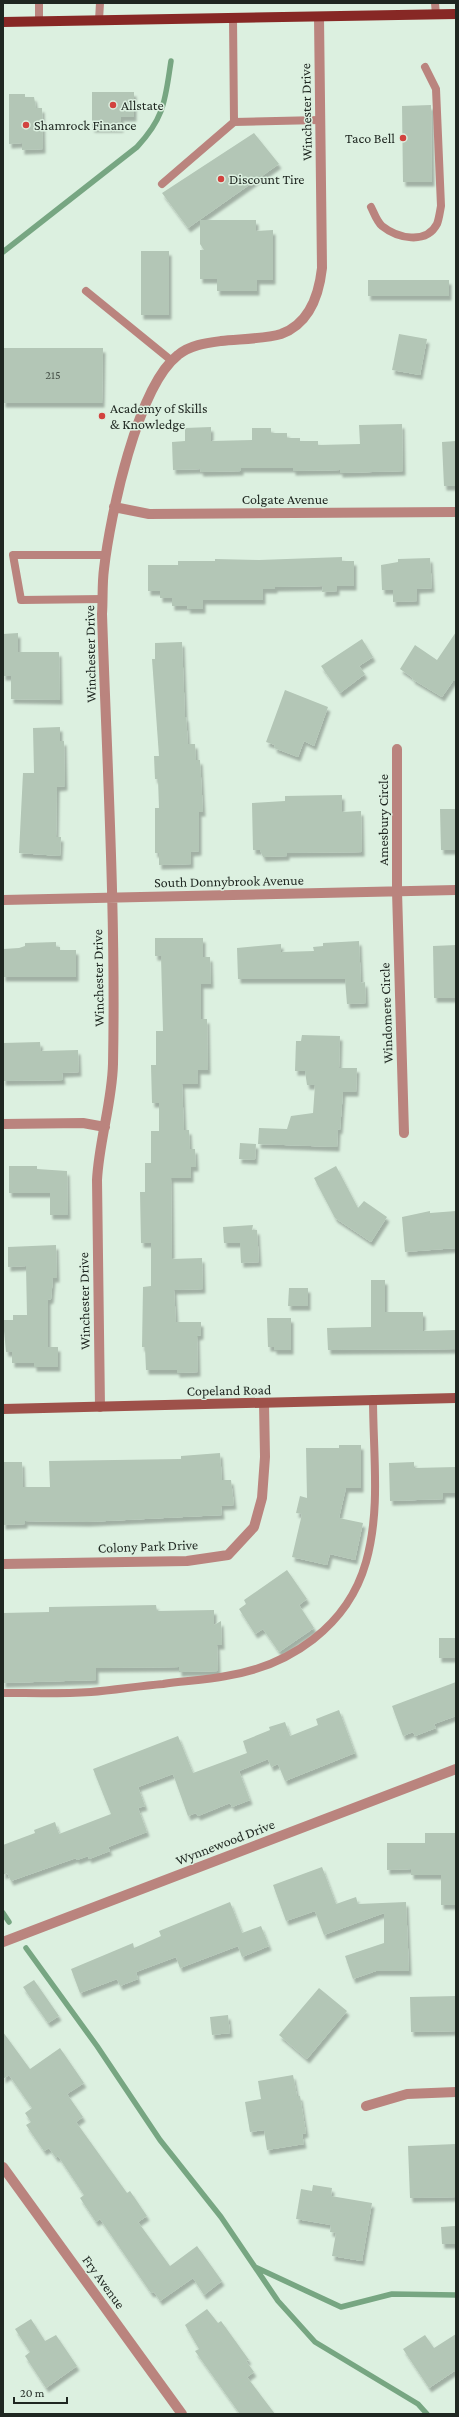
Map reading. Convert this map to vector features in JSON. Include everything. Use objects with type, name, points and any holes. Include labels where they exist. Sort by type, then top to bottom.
[{"type":"main road","points":[[3,22],[456,14]]},
{"type":"street","name":"Winchester Drive","points":[[100,1407],[97,1180],[98,1160],[110,1102],[113,1065],[111,897],[103,599],[106,555],[114,507],[147,398],[153,384],[179,354],[200,344],[281,334],[300,322],[313,305],[320,288],[322,268],[319,17]]},
{"type":"street","name":"Colgate Avenue","points":[[114,507],[149,514],[456,512]]},
{"type":"street","name":"Amesbury Circle","points":[[397,749],[397,891]]},
{"type":"street","name":"South Donnybrook Avenue","points":[[3,900],[456,890]]},
{"type":"street","name":"Windomere Circle","points":[[397,891],[404,1133]]},
{"type":"street","points":[[3,1124],[83,1123],[105,1127]]},
{"type":"street","name":"Copeland Road","points":[[3,1409],[456,1398]]},
{"type":"street","name":"Colony Park Drive","points":[[3,1564],[187,1561],[228,1554],[254,1526],[262,1498],[265,1457],[264,1403]]},
{"type":"street","name":"Wynnewood Drive","points":[[3,1942],[456,1769]]},
{"type":"street","points":[[366,2106],[407,2094],[456,2092]]},
{"type":"street","name":"Fry Avenue","points":[[3,2167],[182,2414]]},
{"type":"lane","points":[[39,3],[39,21]]},
{"type":"lane","points":[[99,20],[100,3]]},
{"type":"lane","points":[[435,3],[436,14]]},
{"type":"lane","points":[[234,18],[234,122]]},
{"type":"lane","points":[[371,207],[381,225],[398,235],[413,238],[429,234],[437,224],[441,206],[436,89],[425,67]]},
{"type":"lane","points":[[162,184],[234,122],[320,120]]},
{"type":"lane","points":[[86,291],[172,361]]},
{"type":"lane","points":[[103,599],[21,600],[13,555],[106,555]]},
{"type":"lane","points":[[3,1694],[91,1692],[228,1676],[286,1658],[314,1639],[338,1617],[355,1592],[366,1562],[372,1530],[376,1492],[373,1450],[374,1400]]},
{"type":"building","name":"Allstate","points":[[92,92],[134,92],[134,117],[121,117],[121,128],[92,128]]},
{"type":"building","name":"Shamrock Finance","points":[[9,94],[25,94],[25,97],[34,97],[36,108],[42,108],[43,149],[22,150],[22,143],[9,144]]},
{"type":"building","points":[[431,105],[432,182],[403,182],[402,106]]},
{"type":"building","name":"Discount Tire","points":[[254,133],[279,164],[188,228],[162,193]]},
{"type":"building","points":[[200,220],[256,220],[256,231],[273,230],[273,280],[257,280],[257,291],[217,291],[217,279],[200,279],[200,250],[204,250],[200,244]]},
{"type":"building","points":[[141,251],[169,251],[169,315],[141,315]]},
{"type":"building","points":[[368,280],[449,280],[449,296],[368,296]]},
{"type":"building","points":[[399,334],[427,339],[420,375],[392,370]]},
{"type":"building","points":[[3,348],[103,348],[102,403],[3,403]]},
{"type":"building","points":[[402,424],[403,471],[340,473],[340,470],[293,471],[293,468],[241,468],[241,471],[201,472],[200,469],[173,470],[172,442],[185,441],[185,428],[211,427],[211,441],[252,440],[252,428],[271,428],[271,433],[287,433],[287,438],[300,438],[300,441],[318,441],[318,445],[360,444],[359,425]]},
{"type":"building","points":[[456,441],[456,486],[444,486],[442,442]]},
{"type":"building","points":[[342,557],[342,561],[354,561],[354,586],[337,586],[337,591],[322,592],[323,586],[275,587],[275,589],[263,589],[263,600],[203,600],[203,609],[187,609],[188,606],[172,606],[172,598],[160,598],[160,591],[148,591],[148,565],[178,565],[178,561],[215,561],[215,559],[259,560]]},
{"type":"building","points":[[430,558],[432,588],[417,589],[417,601],[393,602],[393,590],[382,590],[381,565],[398,562],[398,559]]},
{"type":"building","points":[[456,632],[456,681],[453,681],[442,697],[412,679],[413,678],[400,669],[415,645],[437,660]]},
{"type":"building","points":[[18,633],[18,652],[59,652],[60,700],[11,699],[11,676],[3,676],[3,634]]},
{"type":"building","points":[[362,639],[373,657],[359,666],[365,674],[340,693],[321,666]]},
{"type":"building","points":[[182,642],[185,717],[188,744],[195,744],[196,760],[200,760],[203,812],[199,812],[199,851],[191,852],[191,864],[159,865],[159,853],[155,853],[155,808],[159,808],[158,779],[155,779],[154,756],[159,756],[152,659],[155,659],[155,643]]},
{"type":"building","points":[[285,690],[328,707],[314,746],[304,741],[298,757],[274,748],[275,745],[266,742]]},
{"type":"building","points":[[60,727],[60,741],[64,741],[65,786],[57,787],[56,837],[61,837],[60,856],[19,853],[23,773],[34,773],[33,728]]},
{"type":"building","points":[[342,795],[342,812],[361,811],[362,852],[287,853],[287,856],[263,857],[260,850],[253,850],[252,803],[285,801],[285,796]]},
{"type":"building","points":[[440,809],[456,809],[456,850],[441,850]]},
{"type":"building","points":[[155,938],[203,938],[203,957],[210,957],[211,984],[201,984],[201,1019],[207,1019],[208,1070],[198,1070],[198,1084],[182,1084],[184,1130],[189,1130],[190,1149],[195,1149],[196,1167],[191,1167],[191,1178],[171,1178],[172,1259],[202,1258],[203,1289],[174,1290],[176,1322],[201,1322],[201,1335],[197,1336],[198,1372],[177,1373],[177,1370],[146,1370],[145,1347],[142,1347],[143,1287],[151,1286],[151,1243],[141,1243],[140,1192],[145,1192],[145,1163],[151,1163],[151,1131],[159,1131],[159,1103],[152,1103],[151,1065],[156,1065],[156,1031],[163,1031],[161,956],[155,956]]},
{"type":"building","points":[[359,941],[361,983],[365,982],[366,1003],[347,1004],[345,979],[238,979],[237,948],[281,944],[281,952],[314,951],[313,947],[323,946],[323,943]]},
{"type":"building","points":[[56,942],[56,947],[60,947],[60,950],[76,950],[76,977],[3,977],[3,949],[19,948],[25,946],[25,943]]},
{"type":"building","points":[[456,945],[456,998],[434,998],[433,946]]},
{"type":"building","points":[[302,1035],[340,1036],[339,1068],[357,1068],[356,1092],[343,1092],[337,1147],[258,1144],[259,1128],[287,1129],[291,1116],[313,1113],[315,1085],[307,1085],[305,1071],[295,1071],[296,1041],[301,1041]]},
{"type":"building","points":[[40,1042],[41,1051],[78,1050],[79,1072],[62,1073],[63,1080],[3,1081],[3,1043]]},
{"type":"building","points":[[240,1143],[256,1144],[255,1160],[239,1159]]},
{"type":"building","points":[[9,1166],[37,1166],[37,1169],[67,1171],[68,1215],[50,1215],[50,1193],[9,1193]]},
{"type":"building","points":[[336,1166],[358,1208],[364,1201],[387,1217],[371,1242],[335,1218],[314,1178]]},
{"type":"building","points":[[430,1211],[430,1213],[456,1211],[456,1248],[405,1252],[402,1217]]},
{"type":"building","points":[[253,1225],[252,1230],[257,1230],[259,1262],[241,1263],[240,1243],[224,1243],[223,1227]]},
{"type":"building","points":[[56,1245],[57,1278],[53,1278],[51,1299],[48,1300],[48,1347],[58,1347],[58,1367],[34,1367],[34,1363],[12,1363],[12,1352],[6,1352],[3,1320],[13,1320],[13,1315],[27,1315],[26,1266],[8,1267],[8,1247]]},
{"type":"building","points":[[371,1280],[385,1280],[385,1312],[423,1312],[423,1331],[456,1330],[456,1349],[328,1350],[327,1328],[371,1327]]},
{"type":"building","points":[[289,1288],[308,1288],[308,1306],[288,1306]]},
{"type":"building","points":[[267,1318],[291,1318],[291,1350],[274,1350],[274,1347],[268,1347]]},
{"type":"building","points":[[339,1445],[361,1445],[361,1488],[346,1488],[339,1518],[363,1523],[355,1560],[330,1554],[327,1565],[292,1557],[302,1514],[296,1513],[300,1496],[307,1498],[306,1448],[339,1448]]},
{"type":"building","points":[[220,1453],[222,1480],[231,1480],[234,1505],[221,1506],[222,1515],[87,1522],[25,1521],[25,1524],[3,1525],[3,1462],[22,1462],[23,1487],[50,1487],[49,1461],[181,1459],[181,1456]]},
{"type":"building","points":[[414,1462],[414,1468],[456,1467],[456,1493],[443,1493],[443,1499],[390,1501],[389,1463]]},
{"type":"building","points":[[287,1570],[307,1599],[299,1605],[314,1628],[279,1652],[263,1629],[255,1634],[239,1609],[246,1604],[244,1600]]},
{"type":"building","points":[[156,1605],[157,1611],[214,1610],[214,1625],[221,1621],[222,1645],[217,1645],[218,1671],[179,1672],[179,1667],[96,1668],[96,1680],[3,1683],[3,1613],[49,1612],[49,1607]]},
{"type":"building","points":[[439,1638],[456,1638],[456,1658],[439,1658]]},
{"type":"building","points":[[456,1682],[456,1716],[434,1724],[436,1728],[415,1736],[413,1732],[403,1736],[392,1706]]},
{"type":"building","points":[[339,1710],[355,1753],[285,1781],[278,1764],[271,1767],[268,1759],[239,1771],[250,1800],[232,1807],[230,1803],[198,1816],[196,1813],[188,1816],[173,1774],[138,1787],[145,1806],[138,1808],[147,1832],[108,1847],[110,1851],[89,1859],[88,1856],[77,1860],[76,1858],[11,1881],[7,1873],[3,1875],[3,1845],[35,1833],[34,1830],[55,1822],[59,1834],[111,1814],[93,1769],[178,1736],[193,1773],[247,1753],[243,1741],[270,1730],[269,1727],[285,1722],[290,1736],[318,1725],[316,1719]]},
{"type":"building","points":[[425,1833],[456,1833],[456,1905],[441,1905],[441,1875],[411,1875],[411,1869],[387,1870],[387,1843],[425,1843]]},
{"type":"building","points":[[322,1867],[336,1904],[356,1897],[358,1904],[406,1902],[409,1971],[376,1971],[353,1979],[345,1956],[384,1943],[384,1913],[324,1935],[315,1911],[286,1921],[273,1885]]},
{"type":"building","points":[[230,1902],[242,1933],[261,1926],[269,1946],[242,1957],[238,1946],[180,1968],[176,1957],[136,1972],[138,1979],[120,1986],[117,1979],[80,1993],[71,1969],[133,1943],[134,1948],[161,1936],[159,1931]]},
{"type":"building","points":[[34,1980],[59,2016],[48,2023],[23,1987]]},
{"type":"building","points":[[319,1988],[347,2011],[307,2059],[279,2035]]},
{"type":"building","points":[[456,1996],[456,2031],[411,2032],[410,1997]]},
{"type":"building","points":[[228,2015],[230,2033],[212,2035],[210,2017]]},
{"type":"building","points":[[3,2032],[30,2069],[60,2048],[84,2083],[67,2094],[83,2117],[76,2122],[127,2193],[130,2191],[147,2216],[138,2222],[170,2266],[197,2246],[222,2281],[204,2295],[193,2278],[160,2301],[154,2292],[151,2293],[100,2219],[96,2222],[80,2198],[84,2195],[58,2156],[56,2158],[49,2148],[44,2151],[26,2125],[31,2122],[25,2113],[32,2108],[9,2075],[3,2079]]},
{"type":"building","points":[[293,2075],[297,2096],[300,2096],[306,2133],[302,2134],[304,2144],[267,2150],[264,2130],[250,2132],[245,2102],[261,2099],[258,2081]]},
{"type":"building","points":[[456,2144],[456,2197],[410,2198],[408,2146]]},
{"type":"building","points":[[313,2185],[332,2188],[331,2196],[372,2203],[362,2261],[332,2256],[336,2233],[330,2232],[331,2225],[296,2219],[301,2189],[312,2191]]},
{"type":"building","points":[[455,2226],[456,2244],[442,2244],[441,2227]]},
{"type":"building","points":[[207,2309],[218,2323],[221,2321],[249,2360],[246,2361],[254,2372],[247,2377],[275,2414],[240,2414],[195,2351],[199,2349],[185,2325]]},
{"type":"building","points":[[31,2319],[45,2341],[56,2335],[77,2366],[46,2388],[25,2356],[30,2352],[15,2329]]},
{"type":"building","points":[[456,2334],[456,2370],[429,2388],[403,2349],[425,2335],[434,2348]]},
{"type":"waterway","points":[[3,252],[137,147],[153,126],[162,107],[171,61]]},
{"type":"waterway","points":[[3,1913],[9,1922]]},
{"type":"waterway","points":[[26,1948],[97,2046],[160,2140],[221,2217],[278,2301],[315,2342],[418,2404],[427,2414]]},
{"type":"waterway","points":[[255,2267],[341,2307],[392,2294],[456,2295]]},
{"type":"place","name":"Allstate","points":[[113,105]]},
{"type":"place","name":"Shamrock Finance","points":[[26,125]]},
{"type":"place","name":"Taco Bell","points":[[403,138]]},
{"type":"place","name":"Discount Tire","points":[[221,179]]},
{"type":"place","name":"Academy of Skills & Knowledge","points":[[102,416]]}]
